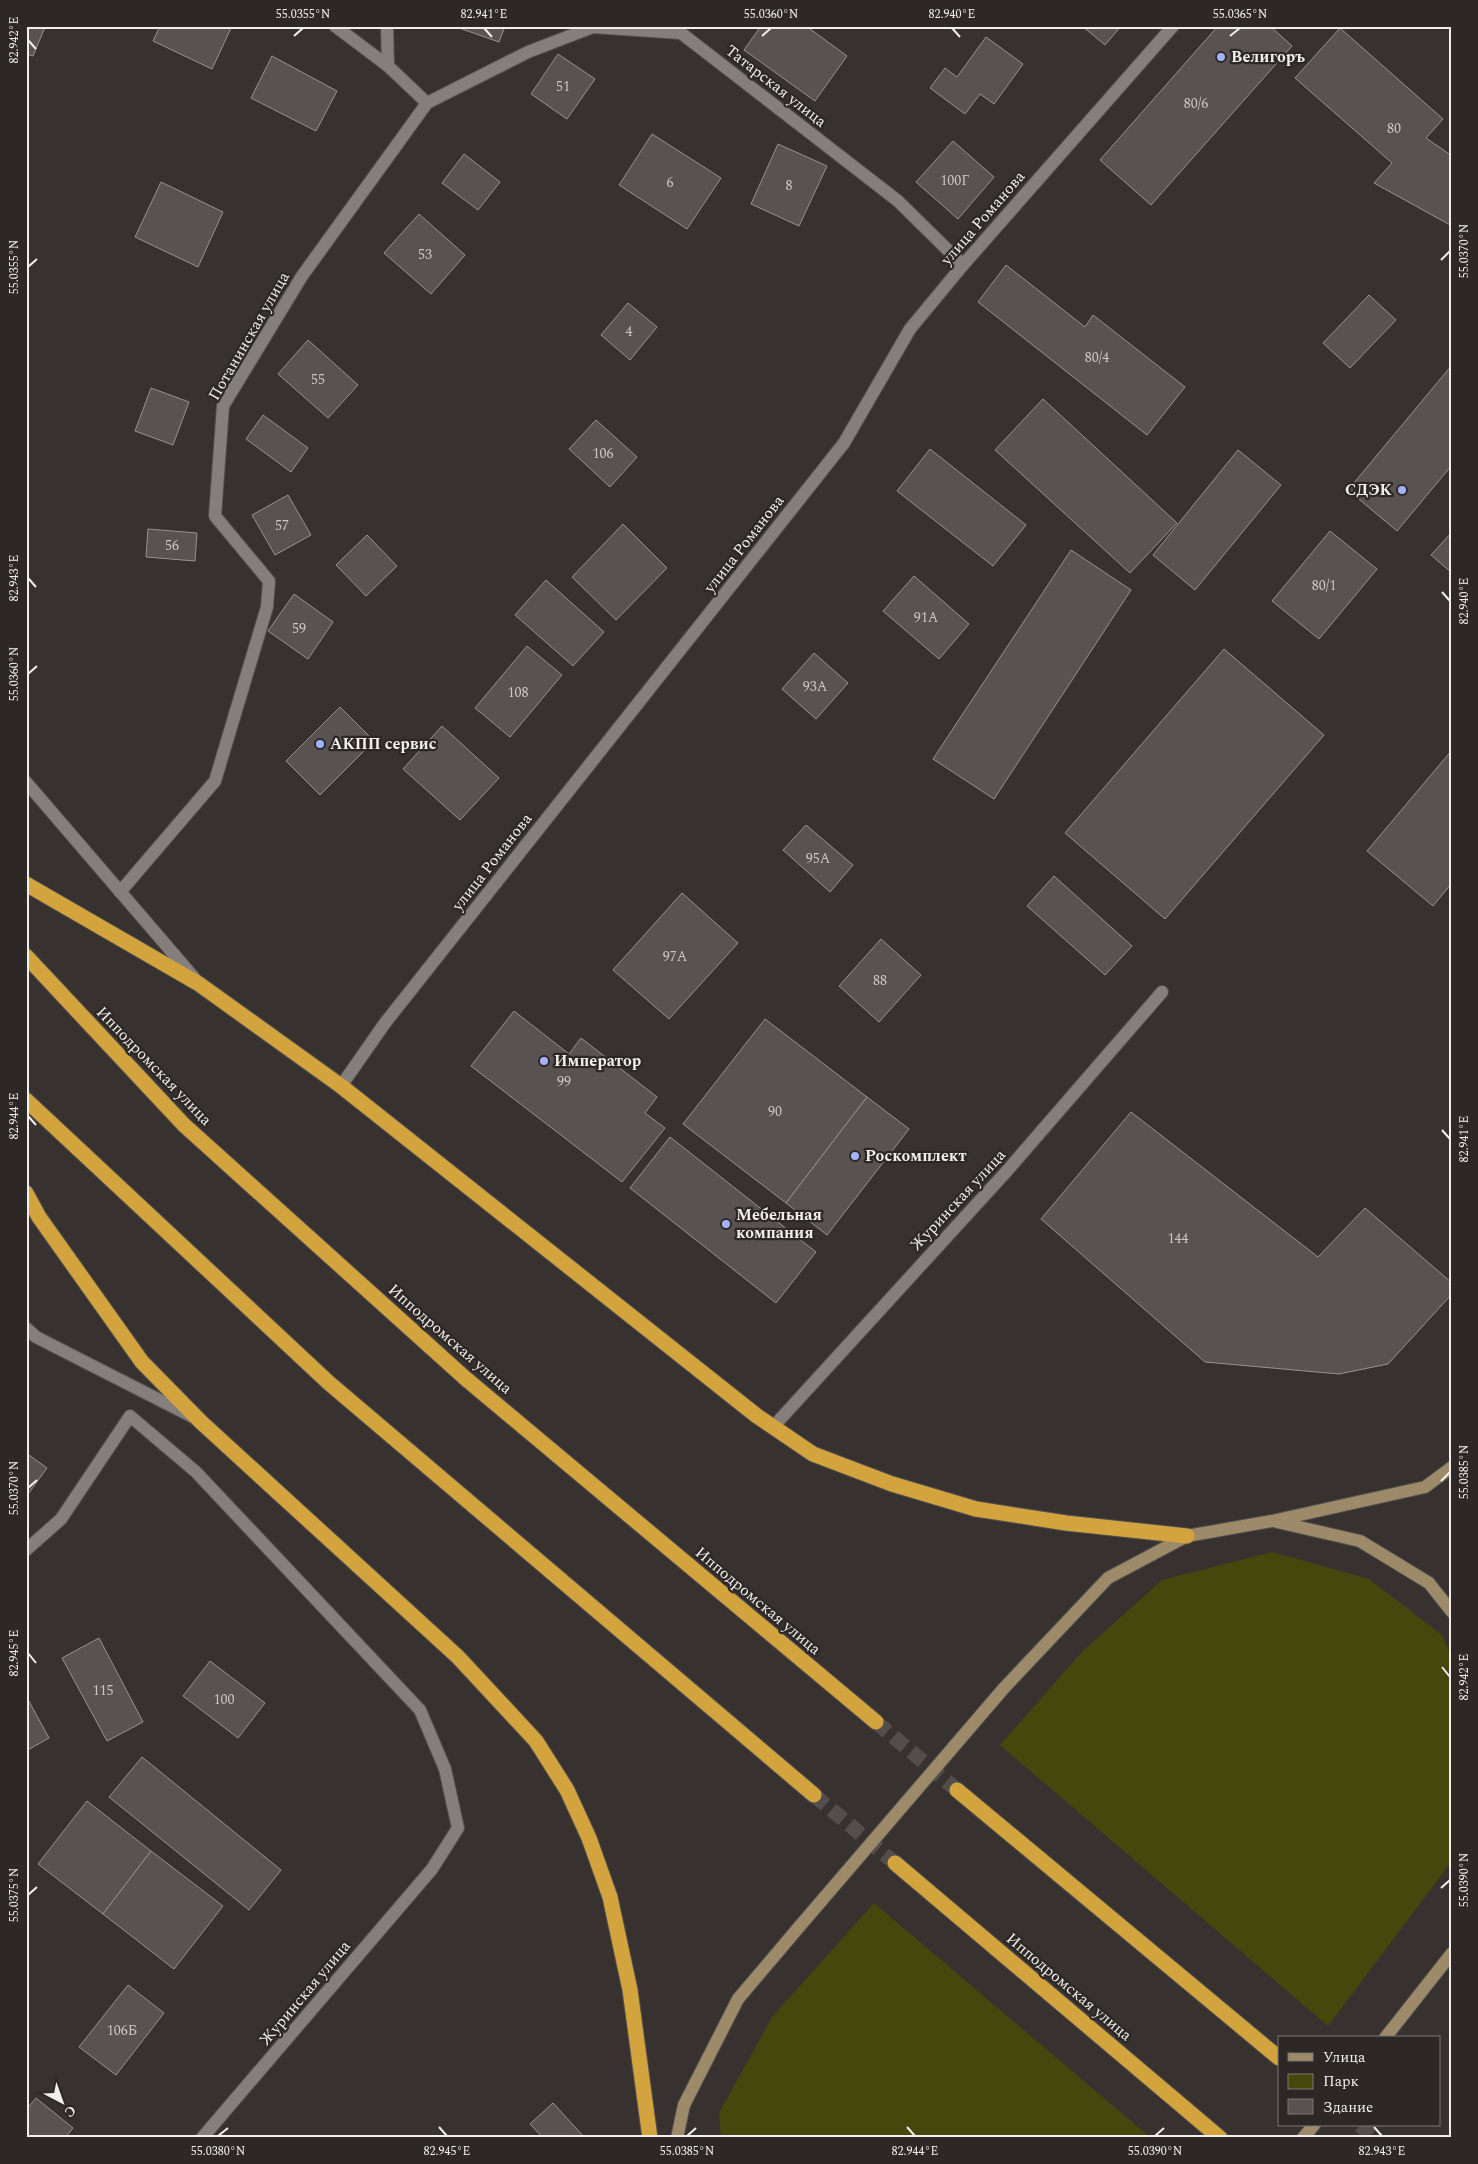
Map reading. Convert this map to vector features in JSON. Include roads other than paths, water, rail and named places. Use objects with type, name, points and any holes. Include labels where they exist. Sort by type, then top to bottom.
[{"type":"highway","points":[[26,884],[199,984],[341,1086],[773,1427],[813,1454],[892,1484],[976,1509],[1066,1523],[1187,1536]]},
{"type":"highway","name":"Ипподромская улица","points":[[26,956],[184,1125],[465,1378],[876,1722]]},
{"type":"highway","points":[[26,1100],[329,1383],[814,1795]]},
{"type":"highway","points":[[26,1193],[39,1217],[142,1362],[202,1422],[458,1657],[505,1705],[541,1749],[567,1790],[589,1838],[610,1897],[630,1990],[650,2138]]},
{"type":"highway","points":[[957,1790],[1278,2057]]},
{"type":"highway","name":"Ипподромская улица","points":[[895,1863],[1220,2138]]},
{"type":"main road","points":[[677,2138],[684,2105],[738,1999],[1004,1688],[1108,1578],[1187,1536],[1272,1522],[1425,1487],[1452,1467]]},
{"type":"main road","points":[[1272,1522],[1360,1542],[1429,1582],[1452,1612]]},
{"type":"main road","points":[[1387,2036],[1452,1953]]},
{"type":"main road","points":[[1303,2138],[1313,2126]]},
{"type":"street","points":[[334,26],[388,66],[427,103]]},
{"type":"street","points":[[387,26],[388,66]]},
{"type":"street","name":"улица Романова","points":[[341,1086],[385,1023],[844,443],[910,329],[963,265],[1174,26]]},
{"type":"street","name":"Татарская улица","points":[[427,103],[528,52],[593,27],[680,33],[898,201],[963,265]]},
{"type":"street","name":"Потанинская улица","points":[[120,892],[215,781],[267,607],[269,581],[215,516],[223,406],[302,276],[427,103]]},
{"type":"street","points":[[26,782],[199,984]]},
{"type":"street","name":"Журинская улица","points":[[773,1427],[1006,1172],[1162,992]]},
{"type":"street","points":[[26,1328],[36,1337],[202,1422]]},
{"type":"street","name":"Журинская улица","points":[[26,1550],[61,1519],[130,1416],[196,1472],[420,1710],[445,1769],[458,1828],[432,1869],[202,2138]]},
{"type":"tunnel","points":[[876,1722],[957,1790]]},
{"type":"tunnel","points":[[814,1795],[895,1863]]},
{"type":"tunnel","points":[[1361,2126],[1375,2138]]},
{"type":"place","name":"Велигоръ","points":[[1221,57]]},
{"type":"place","name":"СДЭК","points":[[1402,490]]},
{"type":"place","name":"АКПП сервис","points":[[320,744]]},
{"type":"place","name":"Император","points":[[544,1061]]},
{"type":"place","name":"Роскомплект","points":[[855,1156]]},
{"type":"place","name":"Мебельная компания","points":[[726,1224]]}]
